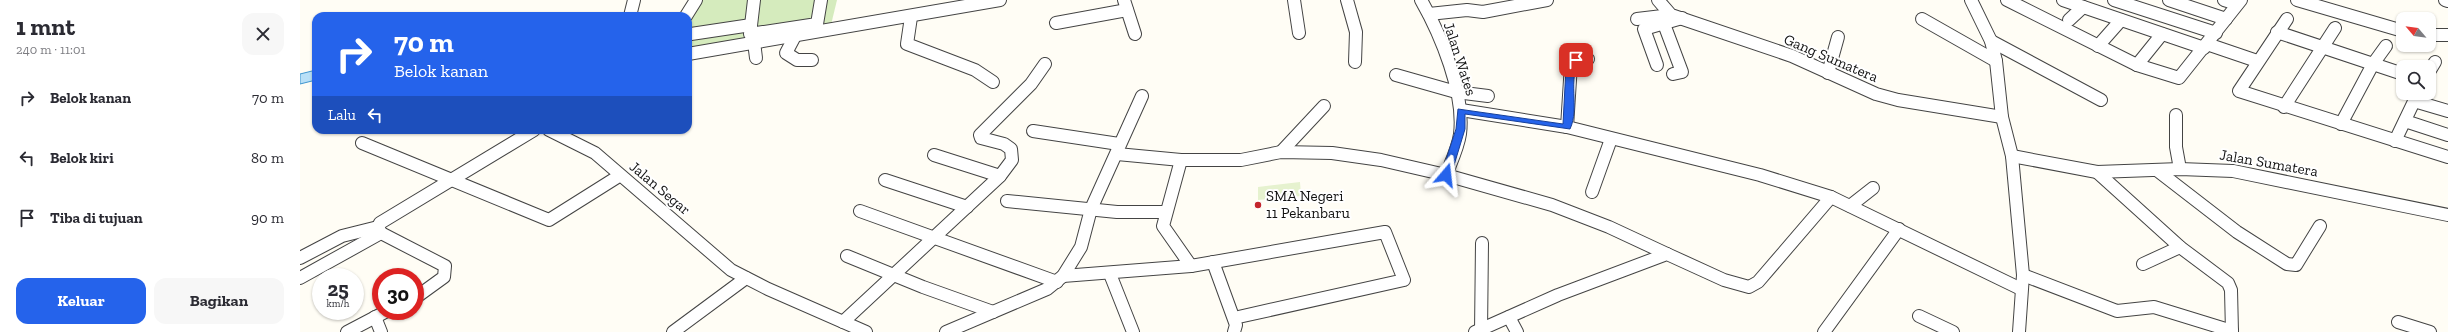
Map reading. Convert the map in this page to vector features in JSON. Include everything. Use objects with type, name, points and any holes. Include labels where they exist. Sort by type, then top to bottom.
[{"type":"street","points":[[631,12],[634,0]]},
{"type":"street","points":[[688,12],[696,0]]},
{"type":"street","points":[[754,0],[750,34],[817,24],[821,0]]},
{"type":"street","points":[[692,53],[911,17],[1000,0]]},
{"type":"street","points":[[1294,0],[1299,33]]},
{"type":"street","points":[[1347,0],[1356,32],[1355,62]]},
{"type":"street","name":"Jalan Wates","points":[[1421,0],[1429,14],[1444,50],[1461,110],[1460,129],[1446,175]]},
{"type":"street","points":[[1429,14],[1467,10],[1484,14],[1547,0]]},
{"type":"street","points":[[1658,0],[1667,20],[1682,72],[1673,74]]},
{"type":"street","points":[[1971,0],[1991,40],[1996,61],[2002,117],[2012,156],[2023,275],[2021,289],[2020,332]]},
{"type":"street","points":[[2007,0],[2137,65],[2179,78],[2239,2],[2224,0]]},
{"type":"street","points":[[2063,0],[2162,34],[2256,61]]},
{"type":"street","points":[[2114,0],[2216,33]]},
{"type":"street","points":[[2169,0],[2226,19]]},
{"type":"street","points":[[2297,0],[2396,29]]},
{"type":"street","points":[[1056,23],[1125,5],[1135,34]]},
{"type":"street","points":[[2069,20],[2083,7]]},
{"type":"street","points":[[911,17],[907,44],[975,70],[992,82]]},
{"type":"street","name":"Gang Sumatera","points":[[1667,20],[1683,18],[1792,56],[1876,94],[1898,100],[2002,117]]},
{"type":"street","points":[[1637,19],[1667,20]]},
{"type":"street","points":[[1922,19],[1986,57],[1996,61]]},
{"type":"street","points":[[2287,19],[2256,61],[2238,90],[2284,106],[2448,157]]},
{"type":"street","points":[[1657,65],[1644,29],[1667,20]]},
{"type":"street","points":[[2098,46],[2120,20]]},
{"type":"street","points":[[692,34],[752,25]]},
{"type":"street","points":[[2284,106],[2335,28]]},
{"type":"street","points":[[2277,32],[2396,72]]},
{"type":"street","points":[[2137,65],[2162,34]]},
{"type":"street","points":[[2436,35],[2448,35]]},
{"type":"street","points":[[795,36],[786,53],[797,60],[812,60]]},
{"type":"street","points":[[1828,73],[1838,37]]},
{"type":"street","points":[[1991,40],[2101,100]]},
{"type":"street","points":[[754,42],[756,58]]},
{"type":"street","points":[[2342,124],[2373,64],[2386,46]]},
{"type":"street","points":[[1567,127],[1571,64],[1576,60],[1588,59]]},
{"type":"street","points":[[855,329],[894,276],[1000,176],[1012,160],[1011,149],[1004,144],[981,138],[980,134],[1016,102],[1041,72],[1045,64]]},
{"type":"street","points":[[1396,75],[1456,92],[1488,96]]},
{"type":"street","points":[[1060,279],[1081,247],[1091,209],[1142,96]]},
{"type":"street","points":[[2395,141],[2415,100]]},
{"type":"street","points":[[2423,100],[2448,111]]},
{"type":"street","points":[[1281,152],[1324,106]]},
{"type":"street","points":[[1461,110],[1567,127],[1760,175],[1831,197],[2021,289]]},
{"type":"street","points":[[2176,115],[2176,147],[2180,168]]},
{"type":"street","points":[[2405,121],[2448,135]]},
{"type":"street","points":[[1033,132],[1180,160],[1241,160],[1281,152],[1332,153],[1382,160],[1446,175],[1552,205],[1609,227],[1724,280],[1749,287],[1758,282],[1831,197]]},
{"type":"street","points":[[300,278],[379,230],[384,220],[527,134]]},
{"type":"street","name":"Jalan Segar","points":[[557,134],[595,153],[619,176],[731,270],[855,329]]},
{"type":"street","points":[[1592,192],[1612,139]]},
{"type":"street","points":[[362,143],[542,219],[549,220],[619,176]]},
{"type":"street","points":[[934,155],[1000,176]]},
{"type":"street","name":"Jalan Sumatera","points":[[2012,156],[2097,172],[2158,171],[2180,168],[2245,173],[2448,215]]},
{"type":"street","points":[[1180,160],[1162,226],[1191,266]]},
{"type":"street","points":[[2158,171],[2237,232],[2275,258],[2291,266],[2296,265],[2320,226]]},
{"type":"street","points":[[2023,275],[2117,311],[2154,307],[2232,332],[2230,287],[2180,247],[2097,172]]},
{"type":"street","points":[[885,180],[967,206]]},
{"type":"street","points":[[1850,206],[1873,188]]},
{"type":"street","points":[[1007,201],[1091,209],[1166,212]]},
{"type":"street","points":[[860,211],[933,239],[1060,279]]},
{"type":"street","points":[[1824,332],[1899,229]]},
{"type":"street","points":[[300,258],[342,236],[379,230],[445,266],[444,277],[424,291]]},
{"type":"street","points":[[946,332],[993,312],[1060,279],[1191,266],[1213,262],[1385,232],[1404,280],[1234,325],[1213,262]]},
{"type":"street","points":[[1482,243],[1478,331],[1558,295],[1667,254]]},
{"type":"street","points":[[2143,264],[2180,247]]},
{"type":"street","points":[[847,256],[894,276],[993,312]]},
{"type":"street","points":[[1110,274],[1133,332]]},
{"type":"street","points":[[673,332],[746,278]]},
{"type":"street","points":[[1919,316],[1953,332]]},
{"type":"street","points":[[1509,317],[1517,332]]},
{"type":"street","points":[[347,332],[372,319]]},
{"type":"street","points":[[381,320],[381,332]]},
{"type":"street","points":[[2398,322],[2430,332]]},
{"type":"green space","points":[[699,0],[837,0],[830,29],[692,51],[691,12]]},
{"type":"green space","points":[[1300,182],[1301,196],[1258,200],[1258,187]]},
{"type":"water","points":[[312,71],[312,81],[300,84],[300,74]]},
{"type":"place","name":"SMA Negeri 11 Pekanbaru","points":[[1258,205]]},
{"type":"route","points":[[1446,175],[1460,129],[1461,110],[1567,127],[1570,94],[1570,67],[1576,60]]}]
